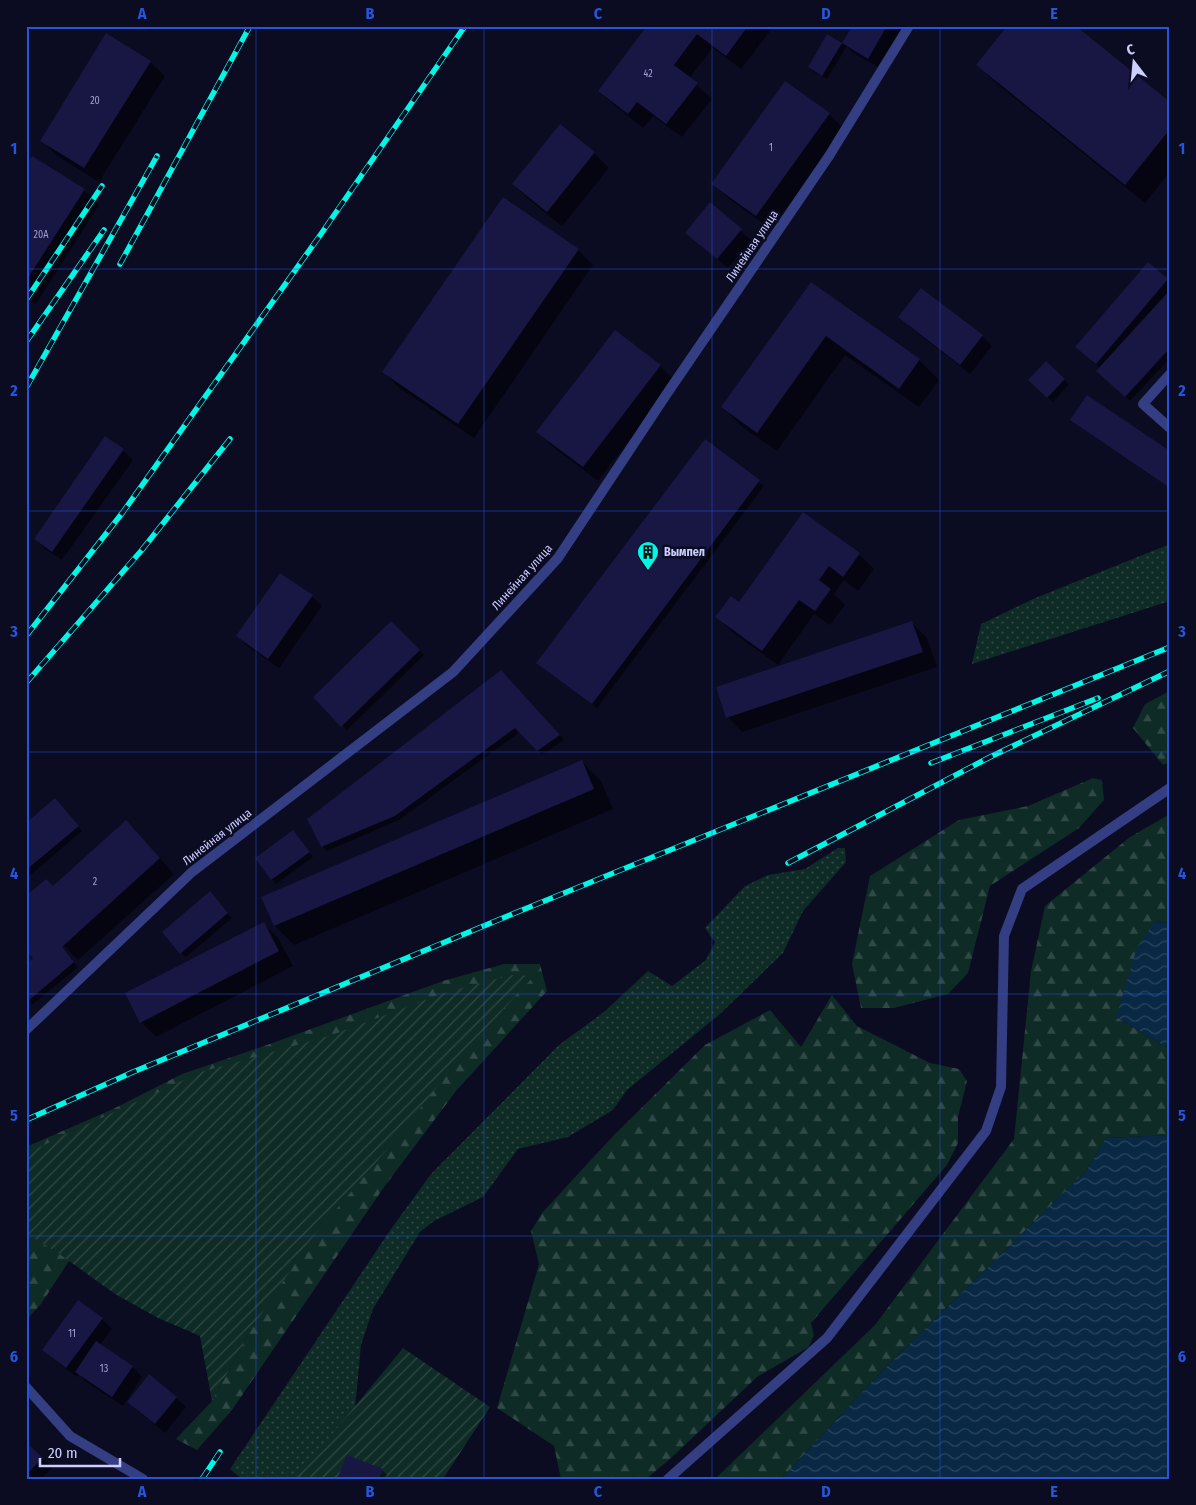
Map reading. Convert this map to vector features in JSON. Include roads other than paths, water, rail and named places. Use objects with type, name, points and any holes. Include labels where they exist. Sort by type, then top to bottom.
[{"type":"street","name":"Линейная улица","points":[[26,1030],[192,872],[453,672],[558,558],[666,395],[829,156],[909,26]]},
{"type":"street","points":[[1170,374],[1144,404],[1170,428]]},
{"type":"street","points":[[668,1479],[827,1338],[986,1131],[1000,1087],[1004,936],[1022,889],[1170,788]]},
{"type":"street","points":[[26,1387],[70,1436],[143,1479]]},
{"type":"water","points":[[1154,922],[1170,923],[1170,1049],[1116,1017],[1137,948]]},
{"type":"water","points":[[1170,1135],[1170,1479],[781,1479],[884,1369],[1087,1170],[1106,1138]]},
{"type":"railway","points":[[120,264],[250,26]]},
{"type":"railway","points":[[26,636],[123,512],[321,234],[465,26]]},
{"type":"railway","points":[[26,388],[157,156]]},
{"type":"railway","points":[[26,300],[102,186]]},
{"type":"railway","points":[[26,342],[104,230]]},
{"type":"railway","points":[[26,683],[141,551],[230,439]]},
{"type":"railway","points":[[26,1120],[133,1072],[510,915],[1170,647]]},
{"type":"railway","points":[[788,863],[992,756],[1170,671]]},
{"type":"railway","points":[[931,763],[1098,698]]},
{"type":"railway","points":[[202,1479],[220,1452]]},
{"type":"place","name":"Вымпел","points":[[648,571]]}]
